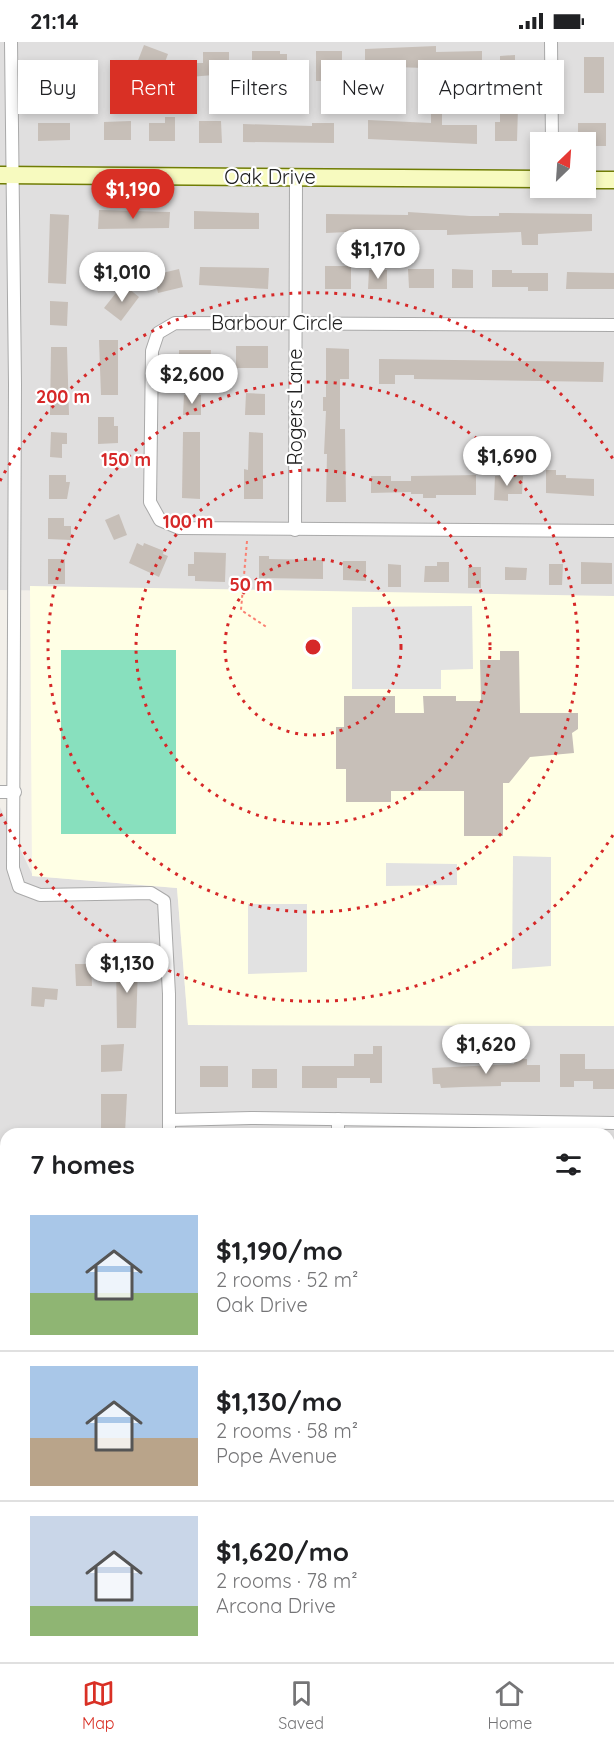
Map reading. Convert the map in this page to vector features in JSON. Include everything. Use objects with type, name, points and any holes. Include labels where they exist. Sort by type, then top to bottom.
[{"type":"street","points":[[11,42],[6,175],[15,792],[13,868],[19,887],[40,895],[151,893],[164,901],[169,993],[169,1128]]},
{"type":"street","points":[[551,42],[552,132]]},
{"type":"street","name":"Oak Drive","points":[[6,175],[530,179]]},
{"type":"street","name":"Rogers Lane","points":[[295,530],[296,177]]},
{"type":"street","points":[[596,180],[614,180]]},
{"type":"street","name":"Barbour Circle","points":[[614,325],[175,323],[158,333],[152,351],[150,502],[160,520],[179,528],[614,531]]},
{"type":"street","points":[[0,792],[15,792]]},
{"type":"street","points":[[170,1120],[251,1118],[614,1124]]},
{"type":"street","points":[[338,1119],[338,1128]]},
{"type":"path","points":[[248,529],[241,610],[268,628]]},
{"type":"shaded area","points":[[0,42],[614,42],[614,597],[0,590]]},
{"type":"shaded area","points":[[30,586],[614,596],[614,1026],[188,1025],[177,888],[32,876]]},
{"type":"shaded area","points":[[472,606],[473,669],[441,670],[441,689],[352,689],[352,607]]},
{"type":"shaded area","points":[[0,807],[33,876],[177,888],[188,1025],[614,1026],[614,1128],[0,1128]]},
{"type":"shaded area","points":[[513,856],[551,857],[551,966],[512,969]]},
{"type":"shaded area","points":[[386,863],[457,864],[457,885],[386,886]]},
{"type":"shaded area","points":[[248,904],[307,904],[307,972],[248,974]]},
{"type":"green space","points":[[61,650],[176,650],[176,834],[61,834]]},
{"type":"building","points":[[144,45],[168,54],[166,60],[138,60]]},
{"type":"building","points":[[436,46],[436,52],[482,51],[482,60],[418,60],[418,68],[406,67],[406,60],[365,60],[365,49]]},
{"type":"building","points":[[252,51],[280,51],[280,54],[287,54],[287,60],[252,60]]},
{"type":"building","points":[[316,51],[342,51],[342,60],[321,60],[321,81],[316,81]]},
{"type":"building","points":[[203,52],[229,52],[229,60],[209,60],[209,75],[197,76],[197,63],[203,63]]},
{"type":"building","points":[[515,55],[515,60],[500,60],[500,56]]},
{"type":"building","points":[[584,57],[604,57],[604,93],[584,93]]},
{"type":"building","points":[[431,114],[442,114],[442,125],[477,125],[477,144],[368,139],[368,120],[431,123]]},
{"type":"building","points":[[500,114],[518,114],[517,141],[495,141],[495,122],[500,122]]},
{"type":"building","points":[[165,117],[175,117],[175,141],[149,141],[149,123],[165,123]]},
{"type":"building","points":[[131,121],[131,140],[104,140],[104,122]]},
{"type":"building","points":[[199,121],[221,121],[222,143],[199,143]]},
{"type":"building","points":[[38,123],[70,123],[70,140],[38,141]]},
{"type":"building","points":[[312,123],[334,123],[334,143],[243,142],[243,124],[312,126]]},
{"type":"building","points":[[578,123],[606,123],[606,146],[596,146],[596,132],[578,132]]},
{"type":"building","points":[[99,210],[170,212],[169,228],[98,229]]},
{"type":"building","points":[[194,211],[259,213],[259,229],[194,229]]},
{"type":"building","points":[[408,212],[470,216],[499,216],[499,213],[592,214],[592,231],[538,234],[538,245],[522,245],[521,232],[447,235],[447,230],[392,230],[326,233],[326,214],[408,215]]},
{"type":"building","points":[[50,214],[69,215],[66,284],[48,283]]},
{"type":"building","points":[[325,266],[351,266],[351,289],[325,289]]},
{"type":"building","points":[[200,267],[269,268],[268,289],[199,285]]},
{"type":"building","points":[[179,269],[183,287],[158,293],[154,275]]},
{"type":"building","points":[[408,269],[434,269],[434,288],[409,288]]},
{"type":"building","points":[[452,269],[473,270],[473,288],[452,288]]},
{"type":"building","points":[[369,270],[387,270],[387,289],[368,289]]},
{"type":"building","points":[[492,270],[512,270],[512,273],[548,273],[548,291],[528,291],[528,287],[492,287]]},
{"type":"building","points":[[567,272],[614,273],[614,289],[566,289]]},
{"type":"building","points":[[123,284],[139,297],[121,321],[104,308]]},
{"type":"building","points":[[50,301],[68,302],[67,326],[50,325]]},
{"type":"building","points":[[99,340],[118,340],[118,395],[101,395]]},
{"type":"building","points":[[236,346],[268,346],[268,368],[236,368]]},
{"type":"building","points":[[51,347],[67,347],[69,415],[50,415]]},
{"type":"building","points":[[326,348],[349,349],[349,379],[340,379],[340,429],[345,429],[346,502],[326,502],[327,454],[324,454],[326,411],[323,411],[323,397],[326,397]]},
{"type":"building","points":[[179,350],[211,350],[210,370],[179,370]]},
{"type":"building","points":[[379,359],[604,362],[603,382],[414,379],[414,375],[395,375],[395,384],[379,384]]},
{"type":"building","points":[[246,393],[265,394],[265,415],[245,415]]},
{"type":"building","points":[[184,395],[201,395],[201,415],[183,415]]},
{"type":"building","points":[[98,417],[114,417],[114,426],[118,426],[118,443],[98,444]]},
{"type":"building","points":[[51,432],[67,433],[67,444],[62,444],[62,458],[50,457]]},
{"type":"building","points":[[183,432],[200,432],[200,499],[182,498]]},
{"type":"building","points":[[249,432],[263,433],[263,499],[244,499],[244,469],[248,470]]},
{"type":"building","points":[[546,470],[556,470],[556,475],[566,475],[566,478],[594,479],[594,496],[546,493]]},
{"type":"building","points":[[49,475],[66,475],[66,482],[70,482],[67,499],[49,499]]},
{"type":"building","points":[[476,475],[476,495],[436,495],[436,498],[423,498],[423,494],[411,494],[411,492],[371,493],[371,476],[391,476],[391,481],[411,481],[411,476]]},
{"type":"building","points":[[495,476],[523,476],[522,494],[508,494],[508,501],[494,500]]},
{"type":"building","points":[[119,514],[127,535],[114,540],[105,520]]},
{"type":"building","points":[[48,518],[64,518],[64,526],[71,526],[71,540],[48,539]]},
{"type":"building","points":[[137,543],[143,546],[144,543],[164,551],[163,554],[168,556],[159,577],[129,563]]},
{"type":"building","points":[[194,552],[226,553],[225,582],[195,581],[195,576],[188,576],[188,564],[194,564]]},
{"type":"building","points":[[259,556],[269,556],[269,559],[323,560],[323,579],[259,578]]},
{"type":"building","points":[[48,559],[65,559],[65,584],[48,584]]},
{"type":"building","points":[[343,561],[366,561],[366,581],[343,580]]},
{"type":"building","points":[[437,562],[449,562],[449,582],[424,582],[425,566],[437,566]]},
{"type":"building","points":[[581,562],[612,563],[612,584],[581,584]]},
{"type":"building","points":[[388,564],[401,565],[401,587],[388,587]]},
{"type":"building","points":[[549,564],[563,564],[562,585],[549,585]]},
{"type":"building","points":[[468,567],[481,567],[481,588],[468,588]]},
{"type":"building","points":[[505,567],[527,568],[526,580],[505,580]]},
{"type":"building","points":[[500,651],[519,651],[520,713],[578,713],[578,729],[572,733],[574,753],[530,757],[509,783],[503,783],[503,836],[464,836],[464,791],[391,791],[391,802],[346,802],[346,769],[336,769],[336,727],[344,727],[344,696],[395,696],[395,713],[424,713],[423,696],[456,696],[456,701],[481,701],[480,660],[500,660]]},
{"type":"building","points":[[116,960],[135,960],[135,966],[138,966],[136,1028],[117,1028]]},
{"type":"building","points":[[75,964],[91,964],[92,986],[76,986]]},
{"type":"building","points":[[32,987],[58,989],[57,1000],[45,999],[44,1007],[31,1006]]},
{"type":"building","points":[[124,1044],[122,1071],[101,1072],[101,1045]]},
{"type":"building","points":[[373,1046],[382,1046],[382,1083],[370,1083],[370,1078],[337,1078],[337,1088],[302,1088],[302,1066],[354,1066],[354,1054],[373,1054]]},
{"type":"building","points":[[560,1054],[585,1054],[585,1069],[614,1069],[614,1089],[593,1089],[593,1081],[574,1081],[574,1087],[560,1087]]},
{"type":"building","points":[[514,1059],[527,1059],[527,1065],[540,1065],[540,1082],[501,1082],[501,1086],[441,1088],[440,1084],[433,1084],[432,1068],[514,1064]]},
{"type":"building","points":[[200,1066],[228,1066],[228,1087],[200,1087]]},
{"type":"building","points":[[252,1069],[277,1069],[277,1088],[252,1088]]},
{"type":"building","points":[[101,1094],[127,1094],[125,1128],[101,1128]]}]
